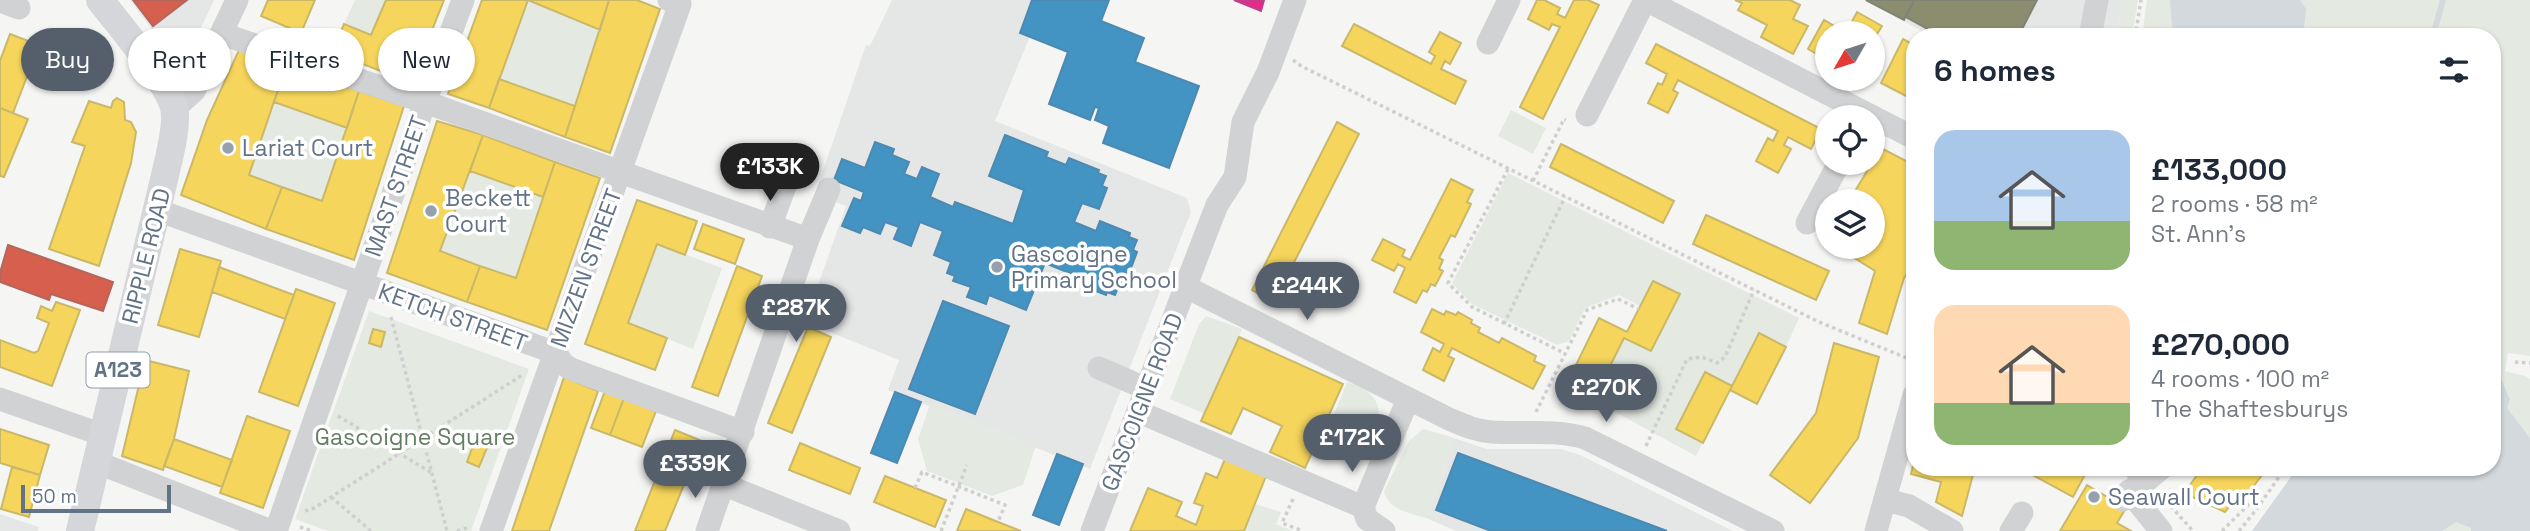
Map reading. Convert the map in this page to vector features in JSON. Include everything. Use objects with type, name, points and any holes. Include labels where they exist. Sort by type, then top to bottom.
[{"type":"main road","points":[[100,0],[163,85],[174,109]]},
{"type":"main road","name":"RIPPLE ROAD","points":[[80,531],[157,210],[173,137],[174,109]]},
{"type":"street","points":[[225,28],[237,0]]},
{"type":"street","name":"MAST STREET","points":[[276,527],[320,405],[372,288],[425,102],[463,0]]},
{"type":"street","name":"GASCOIGNE ROAD","points":[[1092,531],[1217,205],[1235,177],[1243,122],[1268,72],[1295,0]]},
{"type":"street","points":[[1488,43],[1509,0]]},
{"type":"street","points":[[1587,116],[1645,0],[1845,105]]},
{"type":"street","points":[[2092,28],[2097,0]]},
{"type":"street","name":"MIZZEN STREET","points":[[491,531],[621,172],[674,2]]},
{"type":"street","points":[[231,37],[425,102],[808,239]]},
{"type":"street","points":[[174,109],[194,91]]},
{"type":"street","points":[[1885,125],[1906,134]]},
{"type":"street","points":[[737,159],[788,178],[770,227]]},
{"type":"street","points":[[1807,223],[1833,175]]},
{"type":"street","points":[[707,531],[808,239],[829,189]]},
{"type":"street","name":"KETCH STREET","points":[[157,210],[556,353],[571,369],[743,432]]},
{"type":"street","points":[[1186,287],[1472,429],[1489,432],[1570,433],[1585,438],[1773,531]]},
{"type":"street","points":[[1099,368],[1147,389]]},
{"type":"street","points":[[0,399],[103,435]]},
{"type":"street","points":[[1384,531],[1367,519],[1363,507],[1408,399]]},
{"type":"street","points":[[1139,412],[1363,507]]},
{"type":"street","points":[[1876,531],[1906,425]]},
{"type":"street","points":[[96,462],[276,527]]},
{"type":"street","points":[[724,485],[839,531]]},
{"type":"street","points":[[2133,485],[2161,531]]},
{"type":"street","points":[[1886,500],[1909,506],[1952,531]]},
{"type":"path","points":[[2136,28],[2141,0]]},
{"type":"path","points":[[1301,66],[1818,322],[1906,358]]},
{"type":"path","points":[[1533,181],[1564,119],[1580,128],[1587,116]]},
{"type":"path","points":[[1508,169],[1448,283],[1472,307],[1564,354]]},
{"type":"path","points":[[1504,324],[1565,197]]},
{"type":"path","points":[[372,288],[396,332],[447,531]]},
{"type":"path","points":[[1637,463],[1687,359],[1702,357],[1717,362],[1726,357],[1754,290]]},
{"type":"path","points":[[1526,433],[1587,310],[1618,299],[1639,309]]},
{"type":"path","points":[[276,527],[331,498],[556,353]]},
{"type":"path","points":[[2515,362],[2530,363]]},
{"type":"path","points":[[320,405],[432,473]]},
{"type":"path","points":[[941,531],[967,465]]},
{"type":"path","points":[[915,488],[922,472],[1005,505],[998,522]]},
{"type":"path","points":[[2239,531],[2279,476]]},
{"type":"path","points":[[1300,481],[1282,523],[1303,531]]},
{"type":"path","points":[[331,498],[371,531]]},
{"type":"path","points":[[2222,531],[2250,503],[2259,503]]},
{"type":"path","points":[[2169,504],[2193,531]]},
{"type":"shaded area","points":[[130,0],[214,0],[201,28],[151,28]]},
{"type":"shaded area","name":"Gascoigne Primary School","points":[[892,0],[1045,0],[995,121],[1187,198],[1191,212],[1090,469],[888,390],[899,360],[805,322],[846,206],[815,194],[866,45],[870,46]]},
{"type":"shaded area","points":[[1864,0],[2122,0],[2117,28],[1916,28]]},
{"type":"shaded area","points":[[2170,0],[2300,0],[2306,9],[2304,28],[2172,28]]},
{"type":"shaded area","points":[[2501,380],[2510,399],[2507,408],[2530,438],[2530,531],[2471,531],[2471,528],[2456,522],[2442,531],[2252,531],[2292,476],[2501,476]]},
{"type":"shaded area","points":[[1445,435],[1487,449],[1561,449],[1580,455],[1733,531],[1456,531],[1426,518],[1451,453],[1452,443]]},
{"type":"shaded area","points":[[0,514],[39,527],[38,531],[0,531]]},
{"type":"green space","points":[[355,0],[386,0],[371,35],[364,32],[364,28],[344,24]]},
{"type":"green space","points":[[528,0],[600,30],[575,106],[499,79]]},
{"type":"green space","points":[[2122,0],[2138,0],[2133,28],[2117,28]]},
{"type":"green space","points":[[2147,0],[2219,0],[2233,28],[2143,28]]},
{"type":"green space","points":[[2286,0],[2530,0],[2530,356],[2508,353],[2505,371],[2530,379],[2530,531],[2410,531],[2480,476],[2501,476],[2501,28],[2299,28]]},
{"type":"green space","points":[[274,102],[347,128],[322,201],[249,175]]},
{"type":"green space","points":[[1511,110],[1546,128],[1533,154],[1498,136]]},
{"type":"green space","points":[[470,171],[543,197],[516,278],[440,251]]},
{"type":"green space","points":[[1508,173],[1799,318],[1786,347],[1759,333],[1696,456],[1604,406],[1598,390],[1624,338],[1652,351],[1680,294],[1653,281],[1640,306],[1619,295],[1585,308],[1569,341],[1557,345],[1472,304],[1452,283]]},
{"type":"green space","points":[[657,244],[722,268],[693,349],[628,323]]},
{"type":"green space","name":"Gascoigne Square","points":[[369,311],[529,369],[471,531],[328,531],[295,519]]},
{"type":"green space","points":[[1206,316],[1242,329],[1205,414],[1170,399],[1199,324]]},
{"type":"green space","points":[[1347,382],[1360,387],[1376,401],[1376,428],[1365,450],[1326,434]]},
{"type":"green space","points":[[930,404],[1036,445],[1023,485],[992,496],[927,471],[918,439]]},
{"type":"green space","points":[[1423,429],[1445,435],[1452,443],[1451,453],[1426,518],[1395,507],[1384,491],[1409,441]]},
{"type":"green space","points":[[1255,504],[1281,512],[1276,524],[1293,531],[1244,531]]},
{"type":"building: Homes","points":[[268,0],[315,0],[303,28],[289,28],[261,16]]},
{"type":"building: Homes","points":[[386,0],[444,0],[433,28],[378,28],[378,70],[364,65],[364,32],[371,35]]},
{"type":"building: Homes","points":[[482,0],[528,0],[489,108],[448,94],[449,91],[475,91],[475,28],[472,28]]},
{"type":"building: Homes","points":[[528,0],[609,0],[600,30]]},
{"type":"building: Homes","points":[[609,0],[637,0],[660,9],[610,153],[565,137]]},
{"type":"building: Homes","points":[[1537,0],[1544,0],[1560,8],[1557,14],[1565,18],[1574,0],[1588,0],[1599,5],[1543,119],[1520,107],[1560,27],[1552,24],[1549,30],[1528,19]]},
{"type":"building: Homes","points":[[1735,0],[1790,0],[1800,5],[1793,19],[1808,26],[1793,54],[1761,37],[1767,25],[1738,10],[1742,3]]},
{"type":"building: Homes","points":[[1857,12],[1873,21],[1852,21]]},
{"type":"building: Homes","points":[[1354,24],[1431,64],[1435,56],[1429,52],[1440,32],[1461,43],[1450,64],[1445,61],[1441,69],[1466,81],[1455,104],[1342,46]]},
{"type":"building: Homes","points":[[10,34],[21,38],[21,91],[13,113],[0,108],[0,61]]},
{"type":"building: Homes","points":[[1815,36],[1815,53],[1808,49]]},
{"type":"building: Homes","points":[[1903,39],[1906,41],[1906,96],[1885,85],[1885,75]]},
{"type":"building: Homes","points":[[1656,44],[1815,126],[1815,141],[1811,149],[1788,137],[1784,145],[1791,149],[1778,173],[1756,161],[1768,138],[1773,141],[1778,131],[1678,80],[1673,90],[1678,93],[1668,113],[1648,103],[1658,83],[1662,85],[1667,74],[1646,63]]},
{"type":"building: Homes","name":"Lariat Court","points":[[239,50],[245,52],[245,91],[278,91],[249,175],[282,187],[266,229],[181,195],[207,120],[220,91],[231,91],[231,68]]},
{"type":"building: Homes","points":[[499,79],[575,106],[565,137],[489,108]]},
{"type":"building: Homes","points":[[278,91],[359,91],[347,128],[274,102]]},
{"type":"building: Homes","points":[[359,91],[404,106],[354,260],[266,229],[282,187],[322,201]]},
{"type":"building: Homes","points":[[117,98],[124,102],[125,120],[131,122],[136,132],[131,163],[99,266],[49,249],[85,146],[72,142],[89,101],[111,108]]},
{"type":"building: Homes","points":[[0,108],[28,119],[4,177],[0,176]]},
{"type":"building: Homes","name":"Beckett Court","points":[[437,121],[483,135],[440,251],[480,266],[467,302],[387,273]]},
{"type":"building: Homes","points":[[1337,122],[1359,134],[1274,302],[1252,290]]},
{"type":"building: Homes","points":[[483,135],[555,162],[543,197],[470,171]]},
{"type":"building: Homes","points":[[1561,144],[1674,201],[1663,223],[1550,167]]},
{"type":"building: Homes","points":[[1885,150],[1906,161],[1906,275],[1887,334],[1859,323],[1875,271],[1856,259],[1885,259],[1885,189],[1856,189],[1865,175],[1885,175]]},
{"type":"building: Homes","points":[[555,162],[600,178],[547,330],[467,302],[480,266],[516,278]]},
{"type":"building: Homes","points":[[1451,179],[1473,190],[1467,202],[1471,204],[1455,237],[1451,235],[1439,258],[1443,260],[1439,269],[1443,271],[1435,286],[1431,284],[1427,292],[1423,290],[1416,303],[1394,292],[1405,268],[1398,264],[1394,271],[1372,260],[1383,239],[1405,250],[1402,256],[1410,260]]},
{"type":"building: Homes","points":[[637,200],[697,221],[685,255],[657,244],[628,323],[667,338],[655,370],[585,344]]},
{"type":"building: Homes","points":[[1706,215],[1829,271],[1816,300],[1693,244]]},
{"type":"building: Homes","points":[[703,224],[744,239],[735,264],[694,249]]},
{"type":"building: Homes","points":[[180,249],[221,261],[199,337],[158,325]]},
{"type":"building: Homes","points":[[737,266],[762,276],[718,396],[692,387]]},
{"type":"building: Homes","points":[[219,267],[294,295],[285,319],[212,292]]},
{"type":"building: Homes","points":[[1653,281],[1680,294],[1651,351],[1624,338],[1598,390],[1571,375],[1599,318],[1627,332]]},
{"type":"building: Homes","points":[[296,289],[335,303],[298,406],[259,392]]},
{"type":"building: Homes","points":[[56,302],[80,310],[52,386],[0,367],[0,340],[34,353],[38,351],[49,323],[37,318],[41,306],[52,311]]},
{"type":"building: Homes","points":[[1432,309],[1444,315],[1446,311],[1456,315],[1458,312],[1480,328],[1478,332],[1499,343],[1502,338],[1536,356],[1534,361],[1545,366],[1533,389],[1452,348],[1448,356],[1454,359],[1444,381],[1423,370],[1433,348],[1440,352],[1444,344],[1421,332]]},
{"type":"building: Homes","points":[[808,327],[831,337],[792,433],[768,423]]},
{"type":"building: Homes","points":[[373,329],[385,332],[381,347],[369,343]]},
{"type":"building: Homes","points":[[1759,333],[1786,347],[1757,404],[1730,390]]},
{"type":"building: Homes","points":[[1239,337],[1343,384],[1305,468],[1270,452],[1282,426],[1243,408],[1231,434],[1201,421]]},
{"type":"building: Homes","points":[[1834,343],[1879,357],[1858,438],[1810,503],[1770,475],[1816,413]]},
{"type":"building: Homes","points":[[145,360],[189,371],[174,439],[163,470],[122,456]]},
{"type":"building: Homes","points":[[1705,372],[1732,386],[1703,443],[1676,429]]},
{"type":"building: Homes","points":[[564,377],[598,391],[549,531],[512,531]]},
{"type":"building: Homes","points":[[605,391],[624,398],[610,435],[591,428]]},
{"type":"building: Homes","points":[[624,398],[656,411],[642,447],[610,435]]},
{"type":"building: Homes","points":[[247,416],[290,431],[263,508],[220,493]]},
{"type":"building: Homes","points":[[0,429],[49,445],[40,475],[0,463]]},
{"type":"building: Homes","points":[[675,430],[702,441],[665,531],[635,531]]},
{"type":"building: Homes","points":[[476,438],[489,443],[479,467],[467,462]]},
{"type":"building: Homes","points":[[174,439],[232,460],[222,487],[164,466]]},
{"type":"building: Homes","points":[[800,443],[860,468],[850,494],[789,470]]},
{"type":"building: Homes","points":[[1225,459],[1266,476],[1244,531],[1130,531],[1148,488],[1182,502],[1176,516],[1196,525],[1203,506],[1194,503],[1206,473],[1217,478]]},
{"type":"building: Homes","points":[[12,467],[40,475],[29,517],[1,509]]},
{"type":"building: Homes","points":[[885,476],[946,500],[935,527],[874,502]]},
{"type":"building: Homes","points":[[1918,476],[1973,476],[1962,516],[1936,502],[1941,482]]},
{"type":"building: Homes","points":[[2034,476],[2084,476],[2073,497]]},
{"type":"building: Homes","points":[[2196,476],[2261,476],[2244,499],[2238,495],[2225,512],[2184,493]]},
{"type":"building: Homes","name":"Seawall Court","points":[[2087,485],[2126,508],[2117,523],[2131,531],[2060,531]]},
{"type":"building: Homes","points":[[966,509],[998,522],[1021,531],[957,531]]},
{"type":"building: Shops","points":[[133,0],[187,0],[153,26]]},
{"type":"building: Shops","points":[[8,245],[113,282],[103,311],[51,294],[49,300],[0,282]]},
{"type":"building: Schools","points":[[1032,0],[1109,0],[1101,21],[1144,38],[1135,62],[1199,86],[1169,168],[1103,143],[1109,126],[1095,120],[1099,108],[1095,107],[1090,120],[1049,104],[1068,52],[1020,33]]},
{"type":"building: Schools","points":[[1005,135],[1048,152],[1046,157],[1066,165],[1069,158],[1099,170],[1098,173],[1106,176],[1102,186],[1107,188],[1099,209],[1082,203],[1074,222],[1096,231],[1100,221],[1130,233],[1129,237],[1137,240],[1133,250],[1137,252],[1124,287],[1119,285],[1115,295],[1107,292],[1106,295],[1070,281],[1072,274],[1045,263],[1026,310],[989,295],[986,304],[967,297],[971,287],[953,281],[955,276],[947,273],[951,262],[934,255],[943,231],[920,222],[911,246],[894,239],[899,227],[885,222],[880,234],[863,227],[860,233],[842,226],[854,198],[861,201],[864,192],[834,180],[842,159],[865,168],[875,142],[894,149],[892,155],[909,162],[904,174],[917,179],[922,167],[939,174],[930,197],[953,207],[955,202],[1013,224],[1024,190],[989,176]]},
{"type":"building: Schools","points":[[943,301],[1009,326],[975,414],[909,389]]},
{"type":"building: Schools","points":[[895,392],[921,402],[897,463],[871,453]]},
{"type":"building: Schools","points":[[1458,453],[1667,531],[1491,531],[1436,510]]},
{"type":"building: Schools","points":[[1057,454],[1083,464],[1059,525],[1033,515]]},
{"type":"building: Health","points":[[1234,0],[1264,0],[1261,11]]},
{"type":"building: Industry","points":[[1866,0],[1914,0],[1904,20]]},
{"type":"building: Industry","points":[[1914,0],[2037,0],[2023,28],[1926,28],[1906,17]]},
{"type":"waterway","points":[[2435,28],[2443,0]]},
{"type":"place","name":"Lariat Court","points":[[228,148]]},
{"type":"place","name":"Beckett Court","points":[[431,211]]},
{"type":"place","name":"Gascoigne Primary School","points":[[997,267]]},
{"type":"place","name":"Seawall Court","points":[[2094,497]]}]
